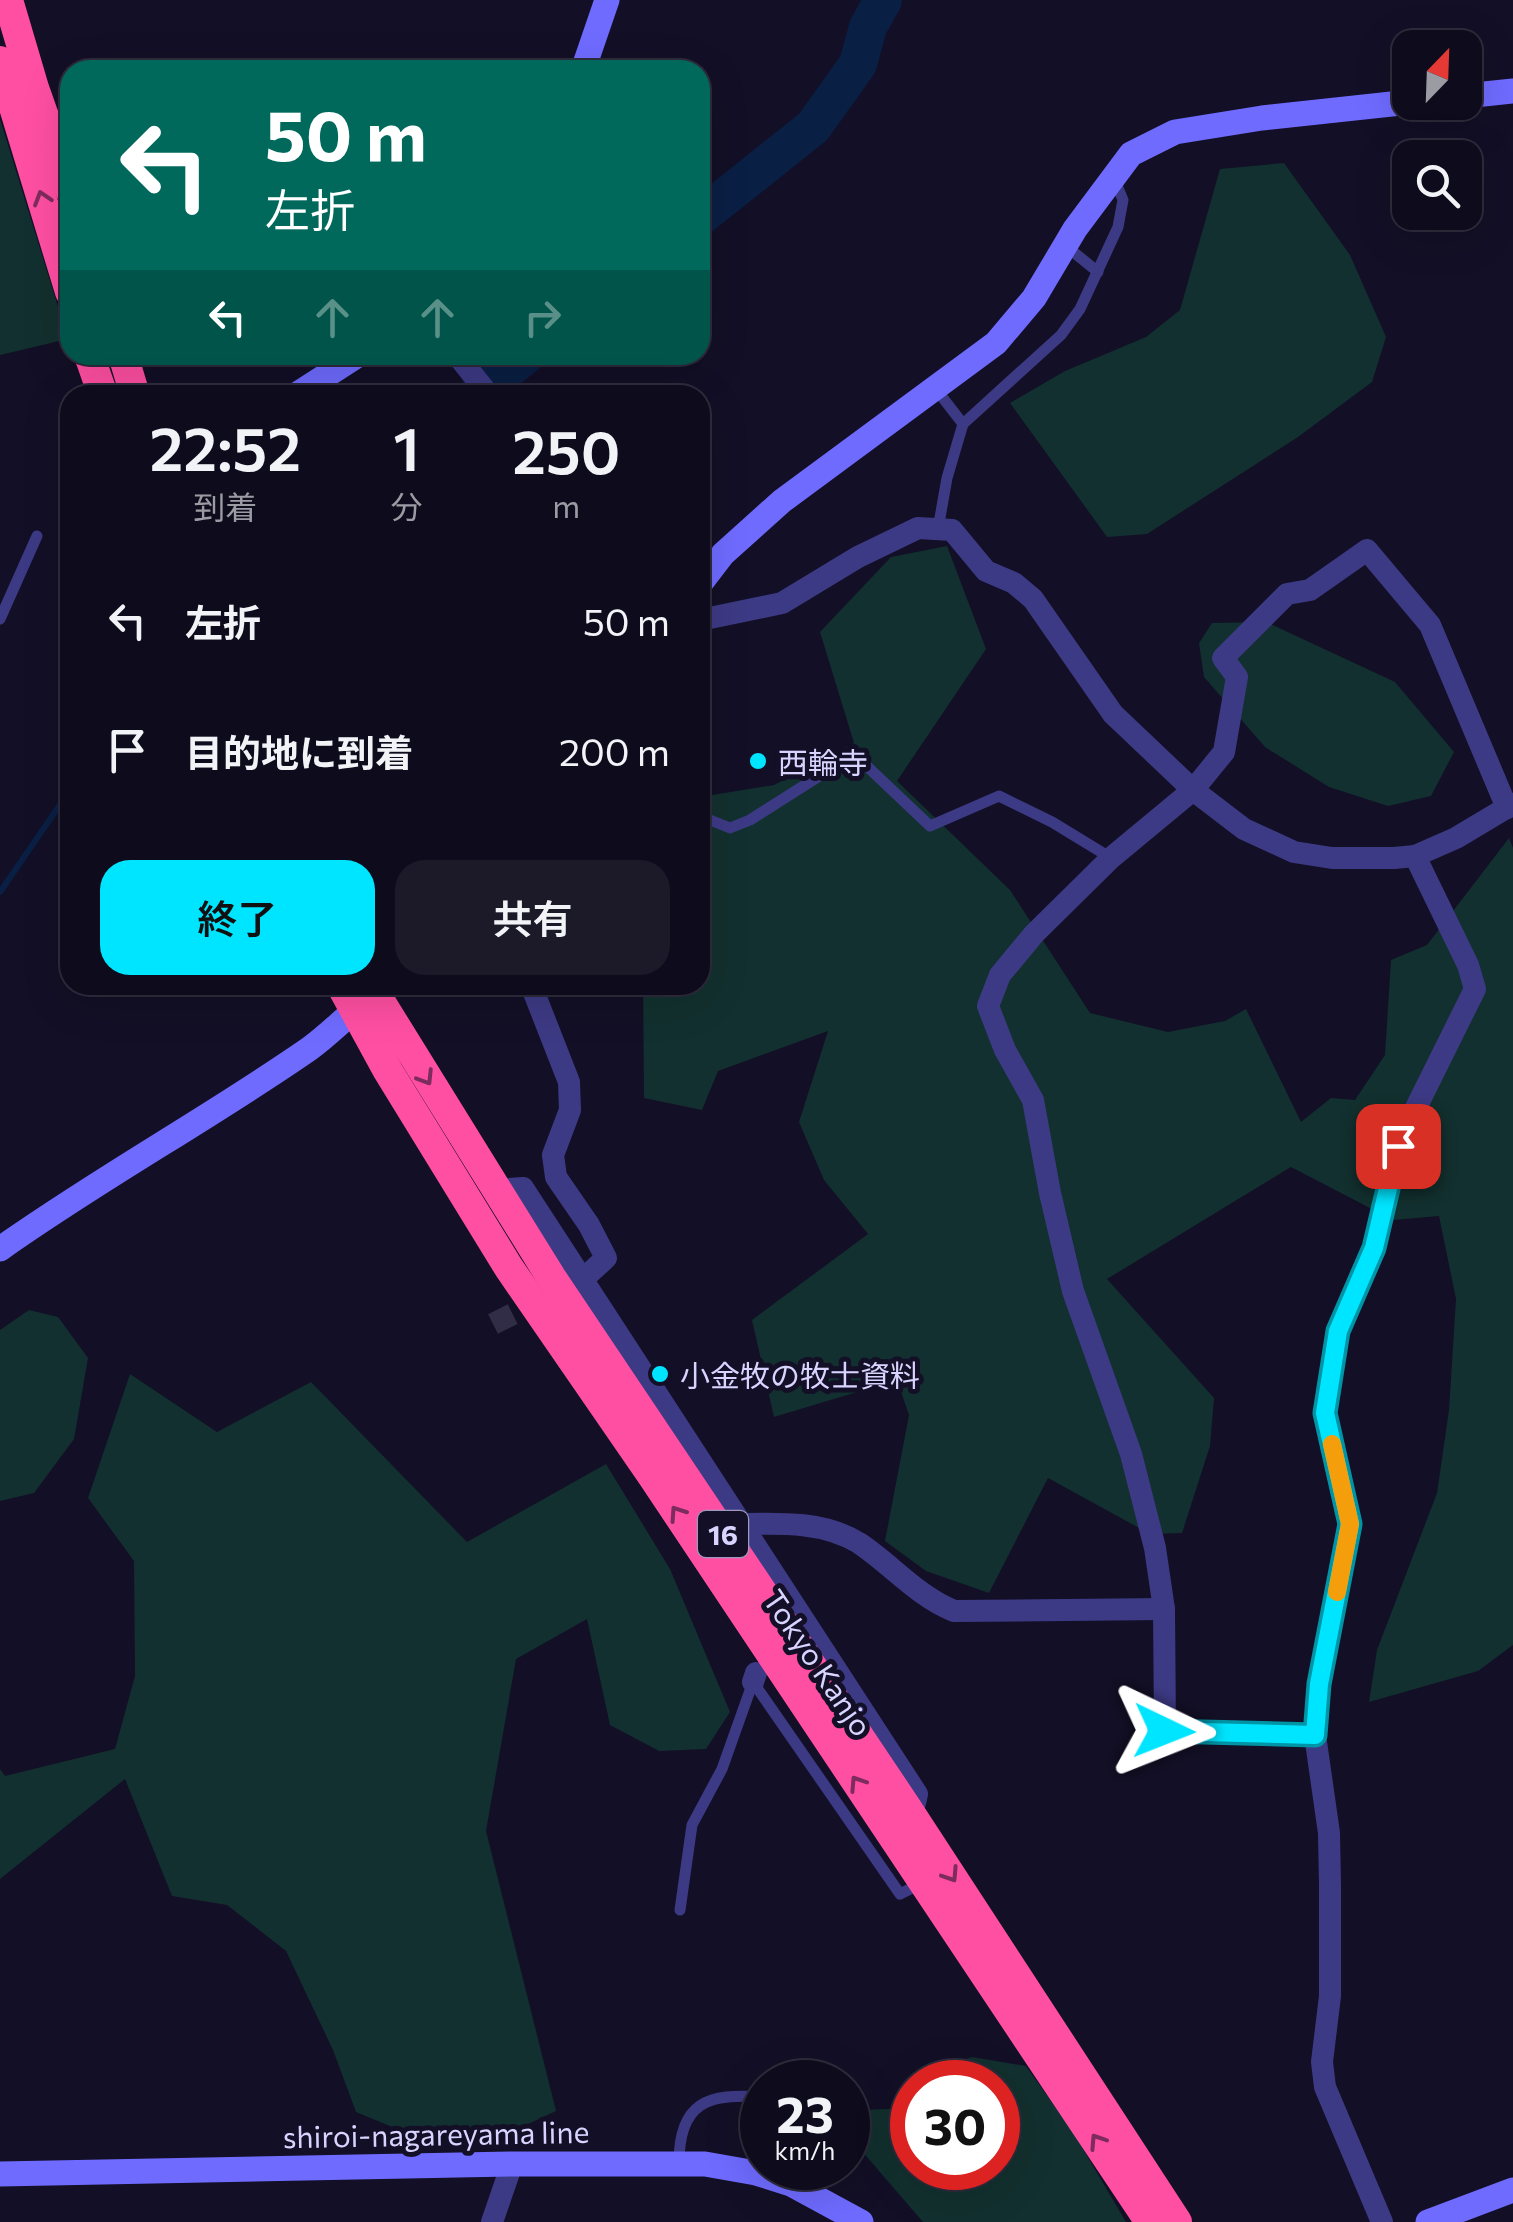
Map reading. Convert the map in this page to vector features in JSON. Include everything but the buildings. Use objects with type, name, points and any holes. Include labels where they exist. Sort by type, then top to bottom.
[{"type":"highway","points":[[8,0],[60,162]]},
{"type":"highway","points":[[0,60],[60,259]]},
{"type":"highway","name":"Tokyo Kanjo","points":[[366,995],[388,1072],[509,1268],[665,1469]]},
{"type":"highway","name":"Tokyo Kanjo","points":[[367,995],[495,1190],[665,1469],[1177,2222]]},
{"type":"highway","name":"Tokyo Kanjo","points":[[906,1824],[922,1883],[1150,2222]]},
{"type":"street","points":[[586,60],[607,0]]},
{"type":"street","points":[[1482,95],[1513,92]]},
{"type":"street","points":[[710,571],[723,554],[782,501],[996,343],[1034,298],[1065,246],[1131,154],[1175,132],[1392,104]]},
{"type":"street","points":[[312,385],[342,365]]},
{"type":"street","points":[[465,365],[481,385]]},
{"type":"street","points":[[710,618],[782,603],[918,528],[952,530],[986,571],[1014,583],[1032,599],[1113,714],[1193,790],[1244,830],[1294,852],[1332,858],[1414,856],[1456,838],[1510,806],[1430,625],[1367,550],[1310,590],[1287,594],[1223,658],[1237,677],[1224,752],[1193,790],[1111,858],[1034,934],[1000,975],[988,1006],[1005,1050],[1033,1100],[1073,1292],[1131,1454],[1162,1580],[1164,1731],[1315,1735]]},
{"type":"street","points":[[1382,2222],[1325,2086],[1322,2042],[1329,2023],[1330,1885],[1328,1832],[1315,1735],[1319,1684],[1350,1524],[1325,1413],[1338,1331],[1374,1248],[1398,1146],[1475,989],[1468,965],[1414,856]]},
{"type":"street","points":[[0,1249],[313,1046],[362,995]]},
{"type":"street","points":[[535,995],[569,1082],[570,1110],[552,1155],[556,1177],[606,1258],[582,1280]]},
{"type":"street","points":[[495,1190],[523,1188],[744,1524],[782,1590],[917,1794],[906,1824]]},
{"type":"street","points":[[744,1524],[799,1524],[830,1531],[856,1542],[934,1603],[954,1611],[1164,1609]]},
{"type":"street","name":"shiroi-nagareyama line","points":[[0,2174],[680,2162],[756,2173],[803,2190],[861,2222]]},
{"type":"street","points":[[492,2222],[512,2164]]},
{"type":"street","points":[[1428,2222],[1513,2190]]},
{"type":"lane","points":[[938,529],[963,424],[1061,335],[1080,308],[1118,227],[1123,200],[1114,178]]},
{"type":"lane","points":[[1065,246],[1098,272]]},
{"type":"lane","points":[[936,390],[963,424]]},
{"type":"lane","points":[[0,619],[38,536]]},
{"type":"lane","points":[[710,820],[730,828],[750,820],[854,754],[930,826],[998,796],[1052,822],[1111,858]]},
{"type":"lane","points":[[680,1910],[692,1825],[722,1769],[755,1678],[900,1894],[922,1883]]},
{"type":"lane","points":[[680,2162],[680,2139],[696,2106],[740,2095]]},
{"type":"green space","points":[[0,119],[60,313],[60,341],[0,355]]},
{"type":"green space","points":[[1284,163],[1350,255],[1386,337],[1372,382],[1298,437],[1147,534],[1107,537],[1010,403],[1065,371],[1146,337],[1180,310],[1220,169]]},
{"type":"green space","points":[[947,546],[986,649],[897,781],[1010,890],[1090,1013],[1168,1032],[1225,1021],[1246,1009],[1301,1122],[1331,1098],[1355,1100],[1385,1055],[1391,960],[1427,945],[1509,838],[1513,848],[1513,1645],[1478,1671],[1369,1702],[1377,1650],[1437,1493],[1449,1410],[1456,1299],[1439,1216],[1393,1220],[1291,1167],[1107,1279],[1214,1398],[1210,1446],[1182,1533],[1150,1534],[1048,1478],[989,1593],[926,1571],[885,1541],[909,1415],[897,1380],[774,1417],[752,1320],[868,1234],[824,1180],[799,1122],[828,1031],[718,1071],[702,1110],[644,1098],[643,995],[710,995],[710,795],[774,785],[854,743],[820,632],[891,557]]},
{"type":"green space","points":[[1266,622],[1395,682],[1454,752],[1431,796],[1388,806],[1329,787],[1265,747],[1204,677],[1199,643],[1212,623]]},
{"type":"green space","points":[[29,1310],[58,1317],[88,1358],[74,1439],[34,1493],[0,1501],[0,1330]]},
{"type":"green space","points":[[130,1374],[217,1432],[311,1382],[467,1542],[606,1464],[670,1569],[730,1712],[706,1749],[659,1751],[610,1725],[587,1619],[516,1659],[486,1831],[556,2111],[496,2139],[414,2136],[356,2112],[333,2050],[286,1951],[227,1905],[172,1896],[125,1779],[0,1879],[0,1769],[5,1776],[115,1749],[135,1676],[134,1561],[88,1498]]},
{"type":"green space","points":[[1020,2065],[1026,2066],[1073,2132],[1126,2222],[923,2222],[895,2190],[1020,2190]]},
{"type":"green space","points":[[890,2109],[890,2184],[870,2161],[870,2110]]},
{"type":"waterway","points":[[710,209],[813,127],[858,64],[868,27],[883,0]]},
{"type":"waterway","points":[[488,385],[514,365]]},
{"type":"waterway","points":[[0,892],[60,805]]},
{"type":"tunnel","points":[[493,1324],[547,1297]]},
{"type":"slow traffic","points":[[1332,1444],[1350,1524],[1337,1592]]},
{"type":"place","name":"西輪寺","points":[[758,761]]},
{"type":"place","name":"小金牧の牧士資料","points":[[660,1374]]},
{"type":"route","points":[[1164,1731],[1315,1735],[1319,1684],[1350,1524],[1325,1413],[1338,1331],[1374,1248],[1398,1146]]}]
